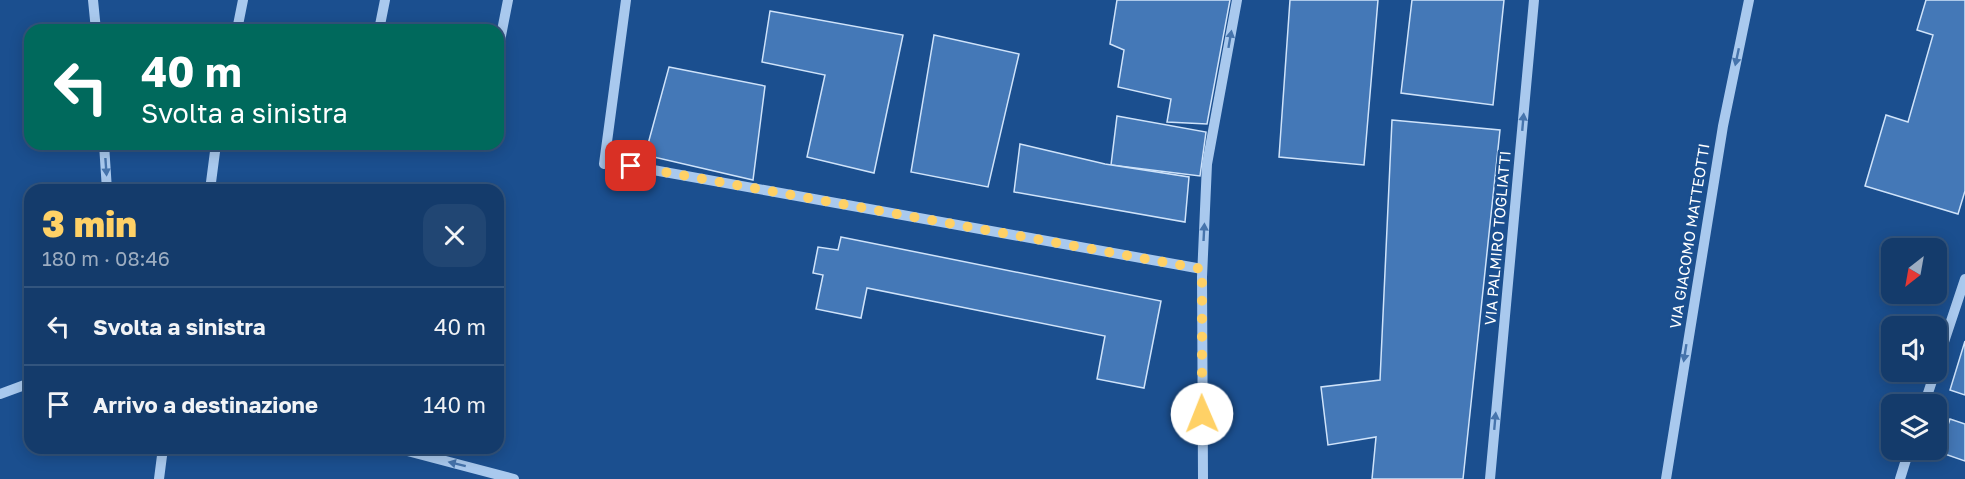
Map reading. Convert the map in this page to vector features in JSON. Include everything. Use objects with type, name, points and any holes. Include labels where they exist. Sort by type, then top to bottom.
[{"type":"street","points":[[93,0],[95,24]]},
{"type":"street","points":[[238,24],[243,0]]},
{"type":"street","points":[[380,24],[386,0]]},
{"type":"street","points":[[503,24],[508,0]]},
{"type":"street","points":[[604,164],[626,0]]},
{"type":"street","points":[[1203,479],[1202,269],[1207,164],[1237,0]]},
{"type":"street","name":"VIA PALMIRO TOGLIATTI","points":[[1490,479],[1534,0]]},
{"type":"street","name":"VIA GIACOMO MATTEOTTI","points":[[1666,479],[1723,126],[1749,0]]},
{"type":"street","points":[[104,150],[107,184]]},
{"type":"street","points":[[211,184],[215,150]]},
{"type":"street","points":[[631,166],[1202,269]]},
{"type":"street","points":[[1947,333],[1965,279]]},
{"type":"street","points":[[0,394],[24,385]]},
{"type":"street","points":[[159,479],[162,454]]},
{"type":"street","points":[[419,454],[514,479]]},
{"type":"street","points":[[1900,479],[1906,460]]},
{"type":"building","points":[[1117,0],[1230,0],[1207,124],[1167,122],[1171,99],[1118,87],[1124,50],[1110,44]]},
{"type":"building","points":[[1290,0],[1378,0],[1364,165],[1279,157]]},
{"type":"building","points":[[1412,0],[1504,0],[1493,105],[1401,93]]},
{"type":"building","points":[[1926,0],[1965,0],[1965,191],[1958,214],[1865,186],[1886,115],[1908,122],[1933,35],[1917,30]]},
{"type":"building","points":[[770,11],[903,35],[874,173],[807,157],[825,75],[762,62]]},
{"type":"building","points":[[934,35],[1019,54],[988,187],[911,172]]},
{"type":"building","points":[[669,67],[765,86],[753,180],[645,155]]},
{"type":"building","points":[[1117,116],[1206,132],[1200,176],[1111,165]]},
{"type":"building","points":[[1392,120],[1500,130],[1463,479],[1372,479],[1376,437],[1328,445],[1321,387],[1380,380]]},
{"type":"building","points":[[1020,144],[1105,164],[1189,177],[1185,222],[1014,192]]},
{"type":"building","points":[[841,237],[1161,301],[1144,388],[1097,379],[1105,336],[867,288],[861,318],[816,309],[823,275],[813,273],[818,247],[838,250]]},
{"type":"building","points":[[1965,341],[1965,395],[1950,390]]},
{"type":"building","points":[[1950,419],[1965,424],[1965,461],[1947,455],[1947,428]]},
{"type":"route","points":[[631,166],[1202,269],[1202,414]]}]
